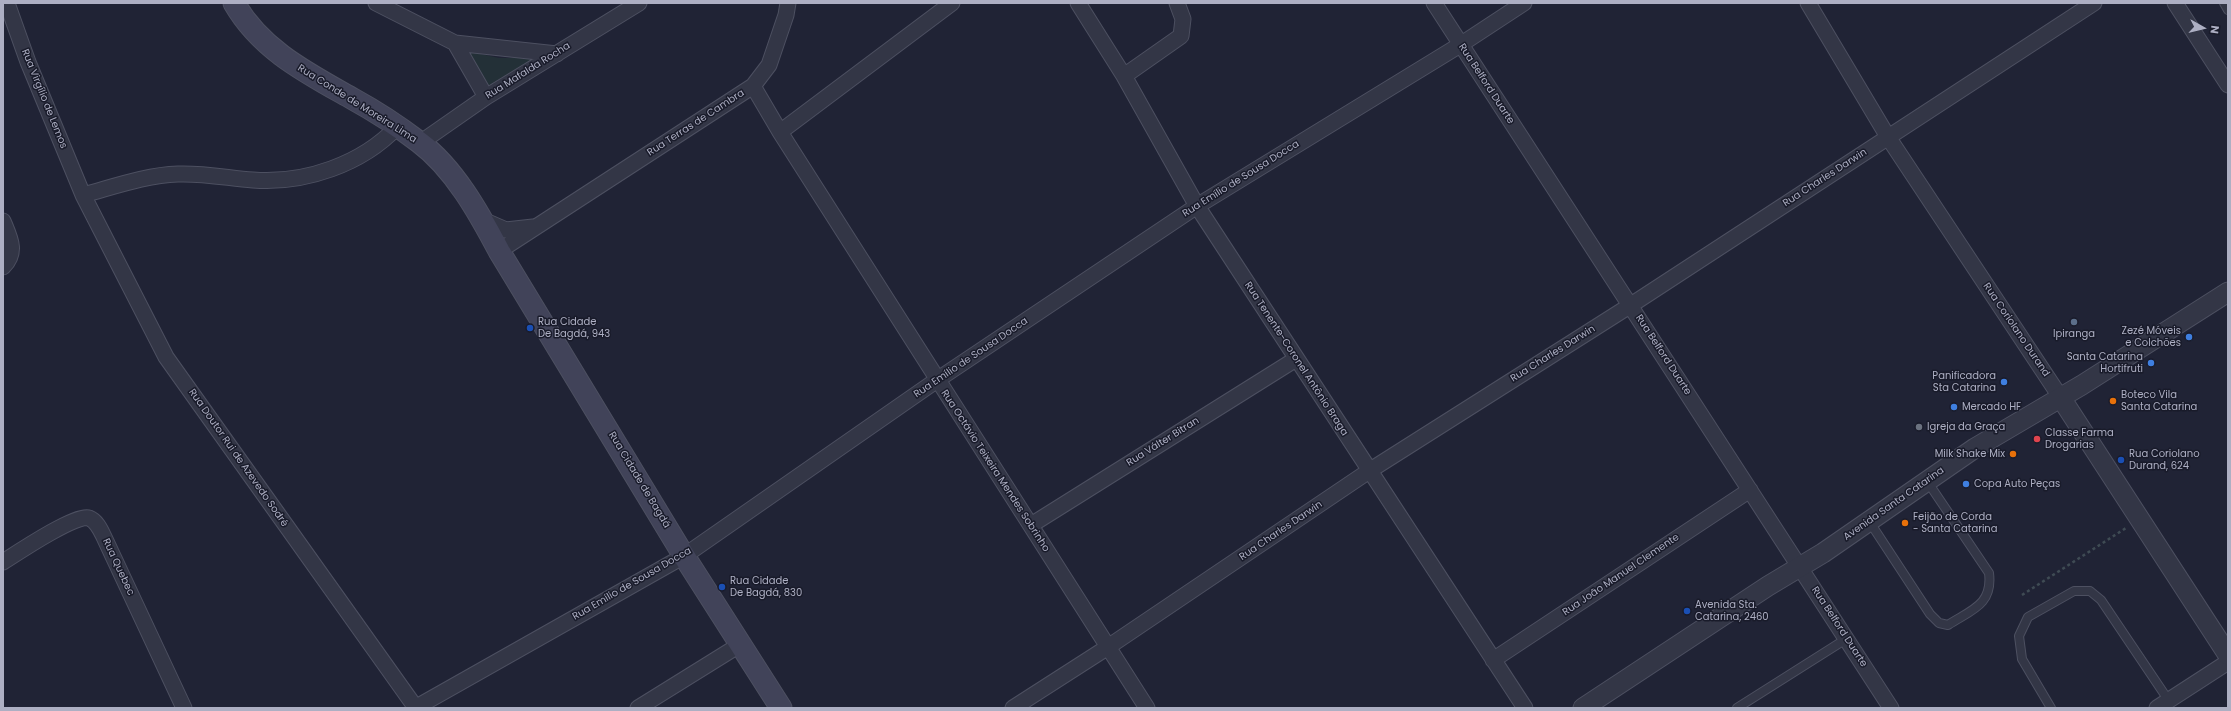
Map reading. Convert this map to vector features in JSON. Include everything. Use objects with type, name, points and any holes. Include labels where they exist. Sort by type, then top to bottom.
[{"type":"main road","name":"Rua Conde de Moreira Lima","points":[[234,3],[247,23],[264,42],[283,58],[397,127],[420,143],[458,184],[483,220],[500,251]]},
{"type":"main road","name":"Rua Cidade de Bagdá","points":[[500,251],[684,556],[781,708]]},
{"type":"street","name":"Rua Virgílio de Lemos","points":[[7,3],[28,62],[83,195]]},
{"type":"street","points":[[376,3],[455,43],[557,54]]},
{"type":"street","name":"Rua Mafalda Rocha","points":[[420,143],[486,97],[638,3]]},
{"type":"street","points":[[753,86],[769,66],[786,15],[788,3]]},
{"type":"street","points":[[780,132],[952,3]]},
{"type":"street","name":"Rua Tenente-Coronel Antônio Braga","points":[[1078,3],[1124,76],[1197,206],[1525,708]]},
{"type":"street","points":[[1124,76],[1181,36],[1183,20],[1177,3]]},
{"type":"street","name":"Rua Belford Duarte","points":[[1434,3],[1891,708]]},
{"type":"street","name":"Rua Emílio de Sousa Docca","points":[[416,708],[684,556],[937,380],[1197,206],[1460,45],[1524,3]]},
{"type":"street","name":"Rua Coriolano Durand","points":[[1808,3],[1888,137],[2061,398],[2228,655]]},
{"type":"street","name":"Rua Charles Darwin","points":[[1013,708],[1108,647],[1369,471],[1631,305],[2094,3]]},
{"type":"street","points":[[2176,3],[2228,85]]},
{"type":"street","points":[[455,43],[486,97]]},
{"type":"street","name":"Rua Terras de Cambra","points":[[500,251],[753,86],[780,132]]},
{"type":"street","points":[[83,195],[176,174],[198,174],[270,180],[308,175],[340,166],[363,155],[384,141],[397,127]]},
{"type":"street","name":"Rua Octávio Teixeira Mendes Sobrinho","points":[[780,132],[1147,708]]},
{"type":"street","name":"Rua Doutor Rui de Azevedo Sodré","points":[[83,195],[166,357],[416,708]]},
{"type":"street","name":"Rua Terras de Cambra","points":[[483,220],[506,230],[536,227]]},
{"type":"street","points":[[3,221],[12,247],[11,254],[3,267]]},
{"type":"street","name":"Avenida Santa Catarina","points":[[1583,708],[1869,521],[1975,448],[2061,398],[2228,292]]},
{"type":"street","name":"Rua Válter Bitran","points":[[1031,525],[1296,359]]},
{"type":"street","name":"Rua João Manuel Clemente","points":[[1493,660],[1750,490]]},
{"type":"street","name":"Rua Quebec","points":[[3,562],[74,519],[88,517],[94,521],[104,537],[184,708]]},
{"type":"street","points":[[638,708],[740,644]]},
{"type":"street","points":[[2163,704],[2228,662]]},
{"type":"lane","points":[[2224,3],[2228,10]]},
{"type":"lane","points":[[1869,521],[1930,614],[1939,623],[1948,625],[1986,600],[1991,587],[1989,573],[1927,481]]},
{"type":"lane","points":[[2051,708],[2022,659],[2019,636],[2028,617],[2074,591],[2090,591],[2101,600],[2163,704]]},
{"type":"lane","points":[[1737,708],[1846,639]]},
{"type":"path","points":[[2022,595],[2140,519]]},
{"type":"shaded area","points":[[462,50],[499,58],[540,58],[491,91]]},
{"type":"place","name":"Ipiranga","points":[[2074,322]]},
{"type":"place","name":"Rua Cidade De Bagdá, 943","points":[[530,328]]},
{"type":"place","name":"Zezé Móveis e Colchões","points":[[2189,337]]},
{"type":"place","name":"Santa Catarina Hortifruti","points":[[2151,363]]},
{"type":"place","name":"Panificadora Sta Catarina","points":[[2004,382]]},
{"type":"place","name":"Boteco Vila Santa Catarina","points":[[2113,401]]},
{"type":"place","name":"Mercado HF","points":[[1954,407]]},
{"type":"place","name":"Igreja da Graça","points":[[1919,427]]},
{"type":"place","name":"Classe Farma Drogarias","points":[[2037,439]]},
{"type":"place","name":"Milk Shake Mix","points":[[2013,454]]},
{"type":"place","name":"Rua Coriolano Durand, 624","points":[[2121,460]]},
{"type":"place","name":"Copa Auto Peças","points":[[1966,484]]},
{"type":"place","name":"Feijão de Corda - Santa Catarina","points":[[1905,523]]},
{"type":"place","name":"Rua Cidade De Bagdá, 830","points":[[722,587]]},
{"type":"place","name":"Avenida Sta. Catarina, 2460","points":[[1687,611]]}]
